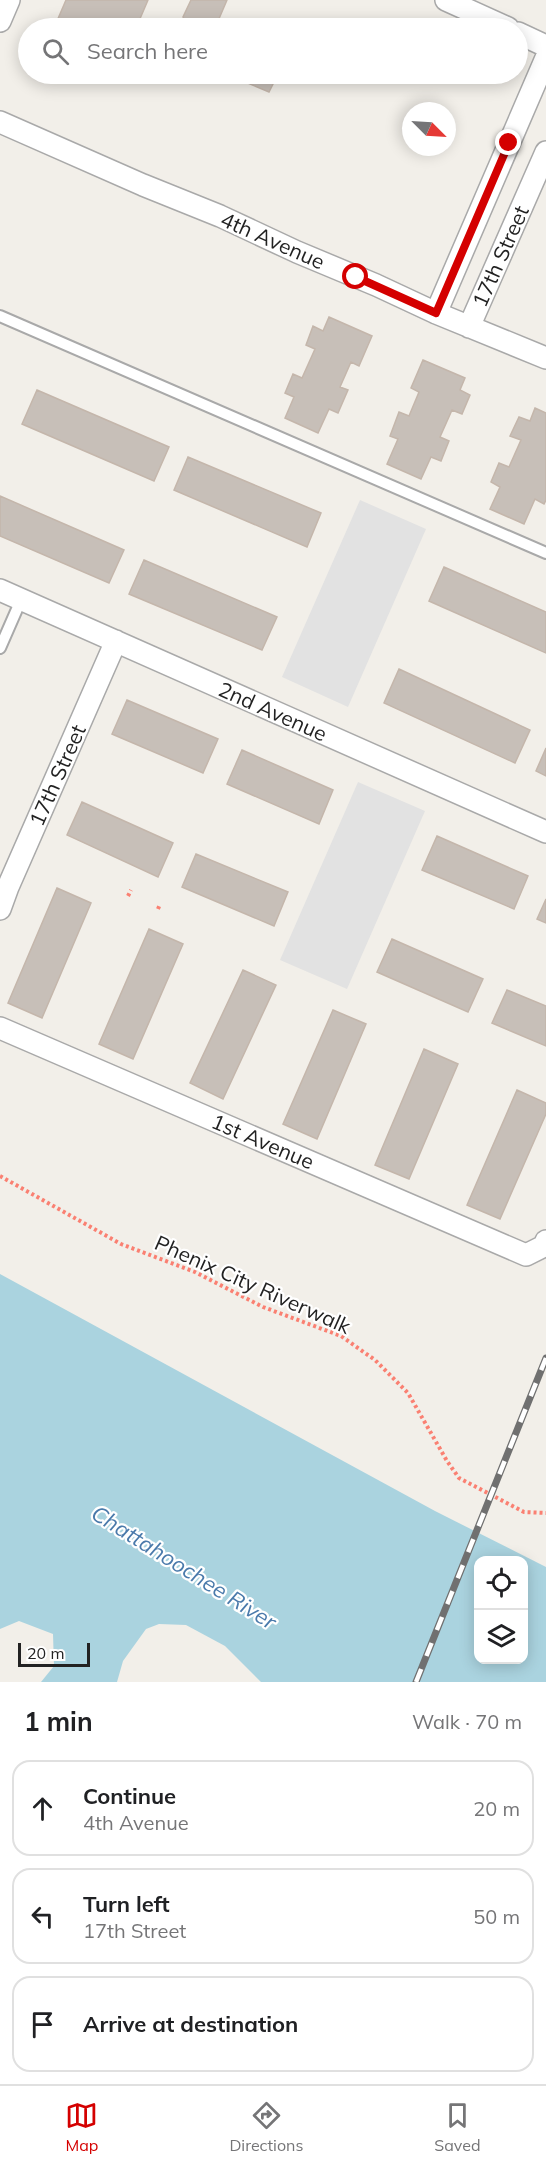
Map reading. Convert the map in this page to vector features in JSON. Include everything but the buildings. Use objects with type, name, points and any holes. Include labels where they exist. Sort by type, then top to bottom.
[{"type":"street","points":[[0,21],[9,0]]},
{"type":"street","points":[[446,0],[486,18]]},
{"type":"street","points":[[528,38],[546,46]]},
{"type":"street","name":"17th Street","points":[[436,313],[546,58]]},
{"type":"street","name":"4th Avenue","points":[[0,122],[220,216],[436,313],[546,358]]},
{"type":"street","name":"17th Street","points":[[469,327],[546,152]]},
{"type":"street","name":"2nd Avenue","points":[[0,591],[546,832]]},
{"type":"street","name":"17th Street","points":[[0,909],[116,641]]},
{"type":"street","name":"1st Avenue","points":[[0,1028],[526,1255],[544,1246],[546,1241]]},
{"type":"lane","points":[[0,315],[546,553]]},
{"type":"lane","points":[[0,648],[21,600]]},
{"type":"path","points":[[128,896],[131,890]]},
{"type":"path","name":"Phenix City Riverwalk","points":[[0,1176],[121,1244],[195,1272],[263,1307],[341,1336],[375,1360],[408,1393],[459,1478],[524,1512],[546,1514]]},
{"type":"shaded area","points":[[360,500],[426,529],[348,707],[282,677]]},
{"type":"shaded area","points":[[358,782],[425,811],[347,989],[280,960]]},
{"type":"water","name":"Chattahoochee River","points":[[0,1274],[435,1511],[524,1556],[474,1556],[474,1664],[528,1664],[528,1558],[546,1567],[546,1682],[261,1682],[225,1646],[186,1625],[159,1624],[146,1629],[123,1661],[117,1682],[41,1682],[54,1666],[53,1634],[19,1621],[0,1629]]},
{"type":"railway","points":[[416,1682],[546,1358]]},
{"type":"route","points":[[356,277],[436,313],[509,143]]}]
